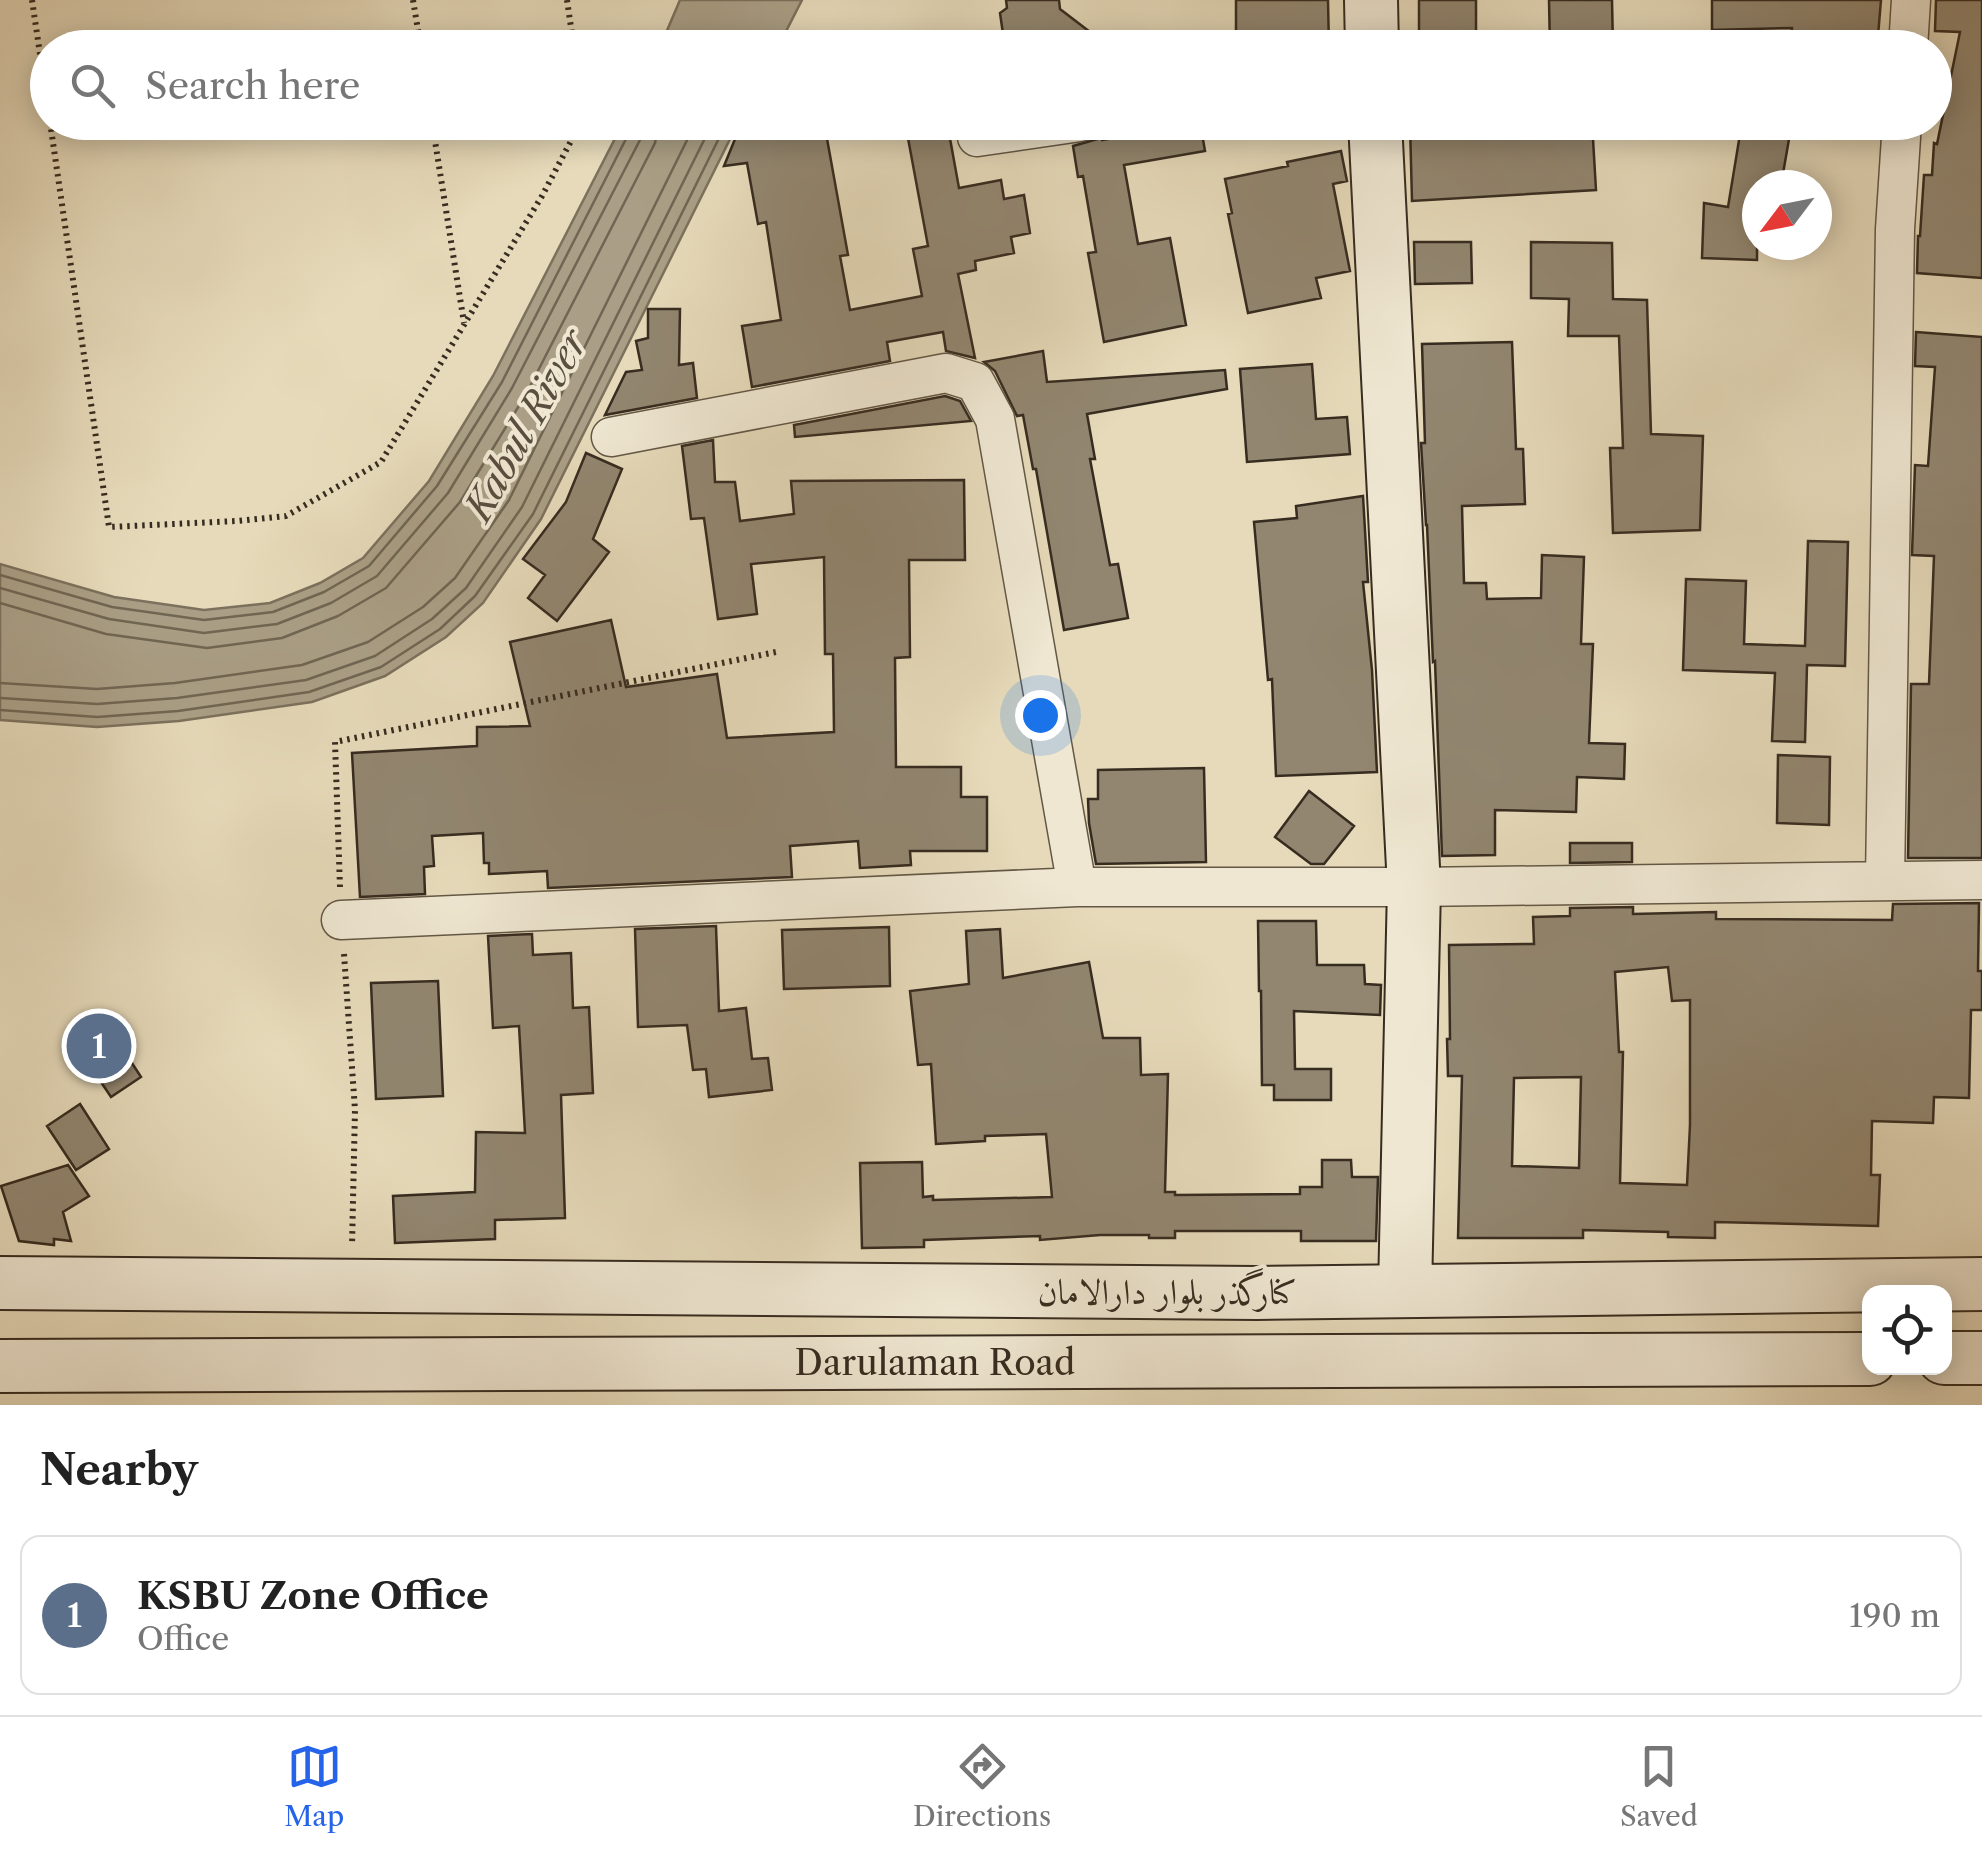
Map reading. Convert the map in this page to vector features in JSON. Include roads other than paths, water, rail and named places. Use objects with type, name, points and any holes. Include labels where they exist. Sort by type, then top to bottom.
[{"type":"street","points":[[1372,0],[1372,30]]},
{"type":"street","points":[[1909,30],[1911,0]]},
{"type":"street","points":[[1376,140],[1414,887],[1405,1290]]},
{"type":"street","points":[[1885,881],[1895,249],[1901,140]]},
{"type":"street","points":[[611,437],[946,373],[974,382],[995,419],[1078,887]]},
{"type":"street","points":[[342,920],[1078,887],[1982,880]]},
{"type":"street","name":"کنارگذر بلوار دارالامان","points":[[0,1283],[1237,1293],[1982,1284]]},
{"type":"street","points":[[1952,1358],[1982,1358]]},
{"type":"street","name":"Darulaman Road","points":[[0,1366],[1862,1359]]},
{"type":"water","points":[[680,0],[802,0],[787,30],[667,30]]},
{"type":"water","name":"Kabul River","points":[[614,140],[730,140],[541,519],[483,603],[446,637],[385,676],[312,702],[179,721],[97,727],[0,720],[0,564],[114,597],[204,610],[270,603],[320,583],[363,558],[429,481],[493,376]]},
{"type":"place","name":"KSBU Zone Office","points":[[99,1046]]}]
